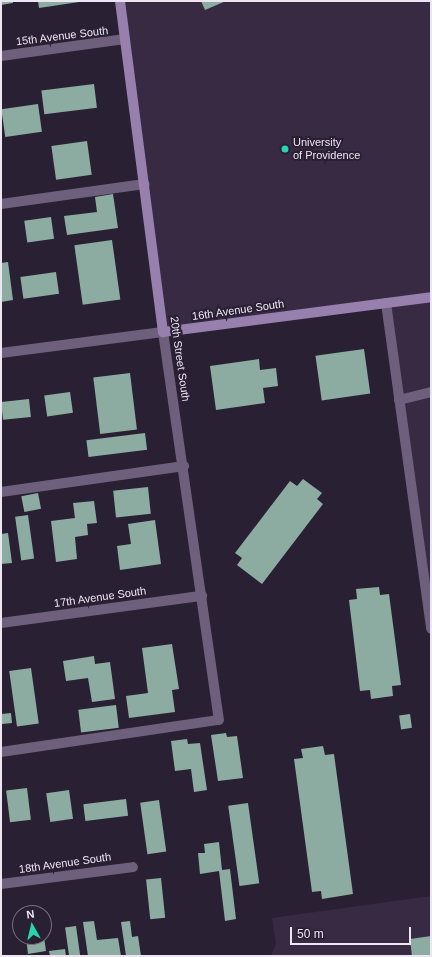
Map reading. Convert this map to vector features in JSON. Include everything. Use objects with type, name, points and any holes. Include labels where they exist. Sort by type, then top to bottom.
[{"type":"street","name":"20th Street South","points":[[1,752],[219,720],[184,466],[163,332],[145,184],[120,1]]},
{"type":"street","name":"15th Avenue South","points":[[1,56],[125,39]]},
{"type":"street","points":[[1,204],[145,184]]},
{"type":"street","name":"16th Avenue South","points":[[1,353],[431,297]]},
{"type":"street","points":[[386,303],[431,629]]},
{"type":"street","points":[[399,400],[431,392]]},
{"type":"street","points":[[1,492],[184,466]]},
{"type":"street","name":"17th Avenue South","points":[[1,623],[202,596]]},
{"type":"street","name":"18th Avenue South","points":[[1,884],[132,866]]},
{"type":"shaded area","name":"University of Providence","points":[[120,1],[431,1],[431,629],[386,303],[163,332]]},
{"type":"shaded area","points":[[431,896],[431,956],[271,956],[276,944],[272,918]]},
{"type":"building","points":[[1,1],[13,1],[13,3],[1,5]]},
{"type":"building","points":[[38,1],[79,1],[79,2],[39,8]]},
{"type":"building","points":[[201,1],[226,1],[205,10]]},
{"type":"building","points":[[94,84],[97,108],[44,114],[41,90]]},
{"type":"building","points":[[38,104],[42,132],[5,137],[1,109]]},
{"type":"building","points":[[87,141],[92,175],[56,180],[51,146]]},
{"type":"building","points":[[113,194],[118,228],[67,235],[64,216],[97,212],[95,197]]},
{"type":"building","points":[[51,217],[54,239],[27,243],[24,221]]},
{"type":"building","points":[[112,240],[120,299],[83,305],[74,245]]},
{"type":"building","points":[[8,262],[13,300],[1,302],[1,263]]},
{"type":"building","points":[[56,272],[59,294],[23,299],[20,277]]},
{"type":"building","points":[[364,349],[370,394],[322,400],[315,356]]},
{"type":"building","points":[[259,359],[260,370],[276,368],[278,386],[263,388],[265,403],[216,410],[210,366]]},
{"type":"building","points":[[130,373],[137,430],[100,434],[93,378]]},
{"type":"building","points":[[70,392],[73,413],[47,416],[44,396]]},
{"type":"building","points":[[29,399],[31,417],[3,420],[1,402]]},
{"type":"building","points":[[145,433],[147,450],[89,457],[86,440]]},
{"type":"building","points":[[303,479],[322,493],[317,499],[323,504],[262,584],[237,565],[242,558],[235,553],[290,481],[297,486]]},
{"type":"building","points":[[148,487],[151,514],[116,518],[113,491]]},
{"type":"building","points":[[38,493],[41,509],[24,512],[21,496]]},
{"type":"building","points":[[94,501],[97,523],[87,524],[88,535],[75,537],[77,559],[56,562],[51,521],[75,518],[73,503]]},
{"type":"building","points":[[28,515],[34,559],[21,560],[15,517]]},
{"type":"building","points":[[155,520],[161,564],[120,570],[117,546],[131,544],[128,524]]},
{"type":"building","points":[[8,533],[12,563],[1,564],[1,534]]},
{"type":"building","points":[[379,587],[380,595],[389,594],[401,685],[392,686],[393,696],[371,699],[370,690],[360,691],[349,600],[357,599],[356,589]]},
{"type":"building","points":[[172,644],[179,689],[172,690],[175,712],[129,718],[126,696],[148,693],[142,648]]},
{"type":"building","points":[[94,656],[95,664],[110,662],[115,699],[92,702],[88,678],[66,681],[63,661]]},
{"type":"building","points":[[31,668],[39,723],[17,727],[9,671]]},
{"type":"building","points":[[116,705],[119,728],[81,732],[78,710]]},
{"type":"building","points":[[11,713],[12,723],[2,724],[1,714]]},
{"type":"building","points":[[410,714],[412,728],[401,729],[399,716]]},
{"type":"building","points":[[226,733],[227,737],[237,736],[243,778],[218,781],[211,735]]},
{"type":"building","points":[[187,739],[188,744],[200,743],[207,790],[194,792],[191,769],[175,771],[171,741]]},
{"type":"building","points":[[323,746],[325,755],[334,754],[353,894],[322,899],[321,891],[312,892],[294,759],[303,758],[301,749]]},
{"type":"building","points":[[27,788],[31,820],[10,822],[6,791]]},
{"type":"building","points":[[69,790],[73,819],[50,822],[46,793]]},
{"type":"building","points":[[126,799],[128,816],[85,821],[83,804]]},
{"type":"building","points":[[159,800],[166,851],[147,854],[140,803]]},
{"type":"building","points":[[248,803],[259,883],[239,886],[228,806]]},
{"type":"building","points":[[219,842],[222,870],[230,869],[236,919],[225,921],[219,871],[200,874],[198,853],[205,853],[204,844]]},
{"type":"building","points":[[161,878],[165,918],[150,919],[146,880]]},
{"type":"building","points":[[94,921],[97,940],[118,938],[121,956],[88,956],[83,922]]},
{"type":"building","points":[[130,921],[132,937],[138,936],[141,956],[126,956],[121,922]]},
{"type":"building","points":[[76,926],[80,956],[69,956],[65,928]]},
{"type":"building","points":[[431,936],[431,956],[412,956],[410,939]]},
{"type":"building","points":[[27,945],[45,945],[46,951],[28,954]]},
{"type":"building","points":[[65,949],[66,956],[50,956],[49,951]]},
{"type":"place","name":"University of Providence","points":[[285,149]]}]
